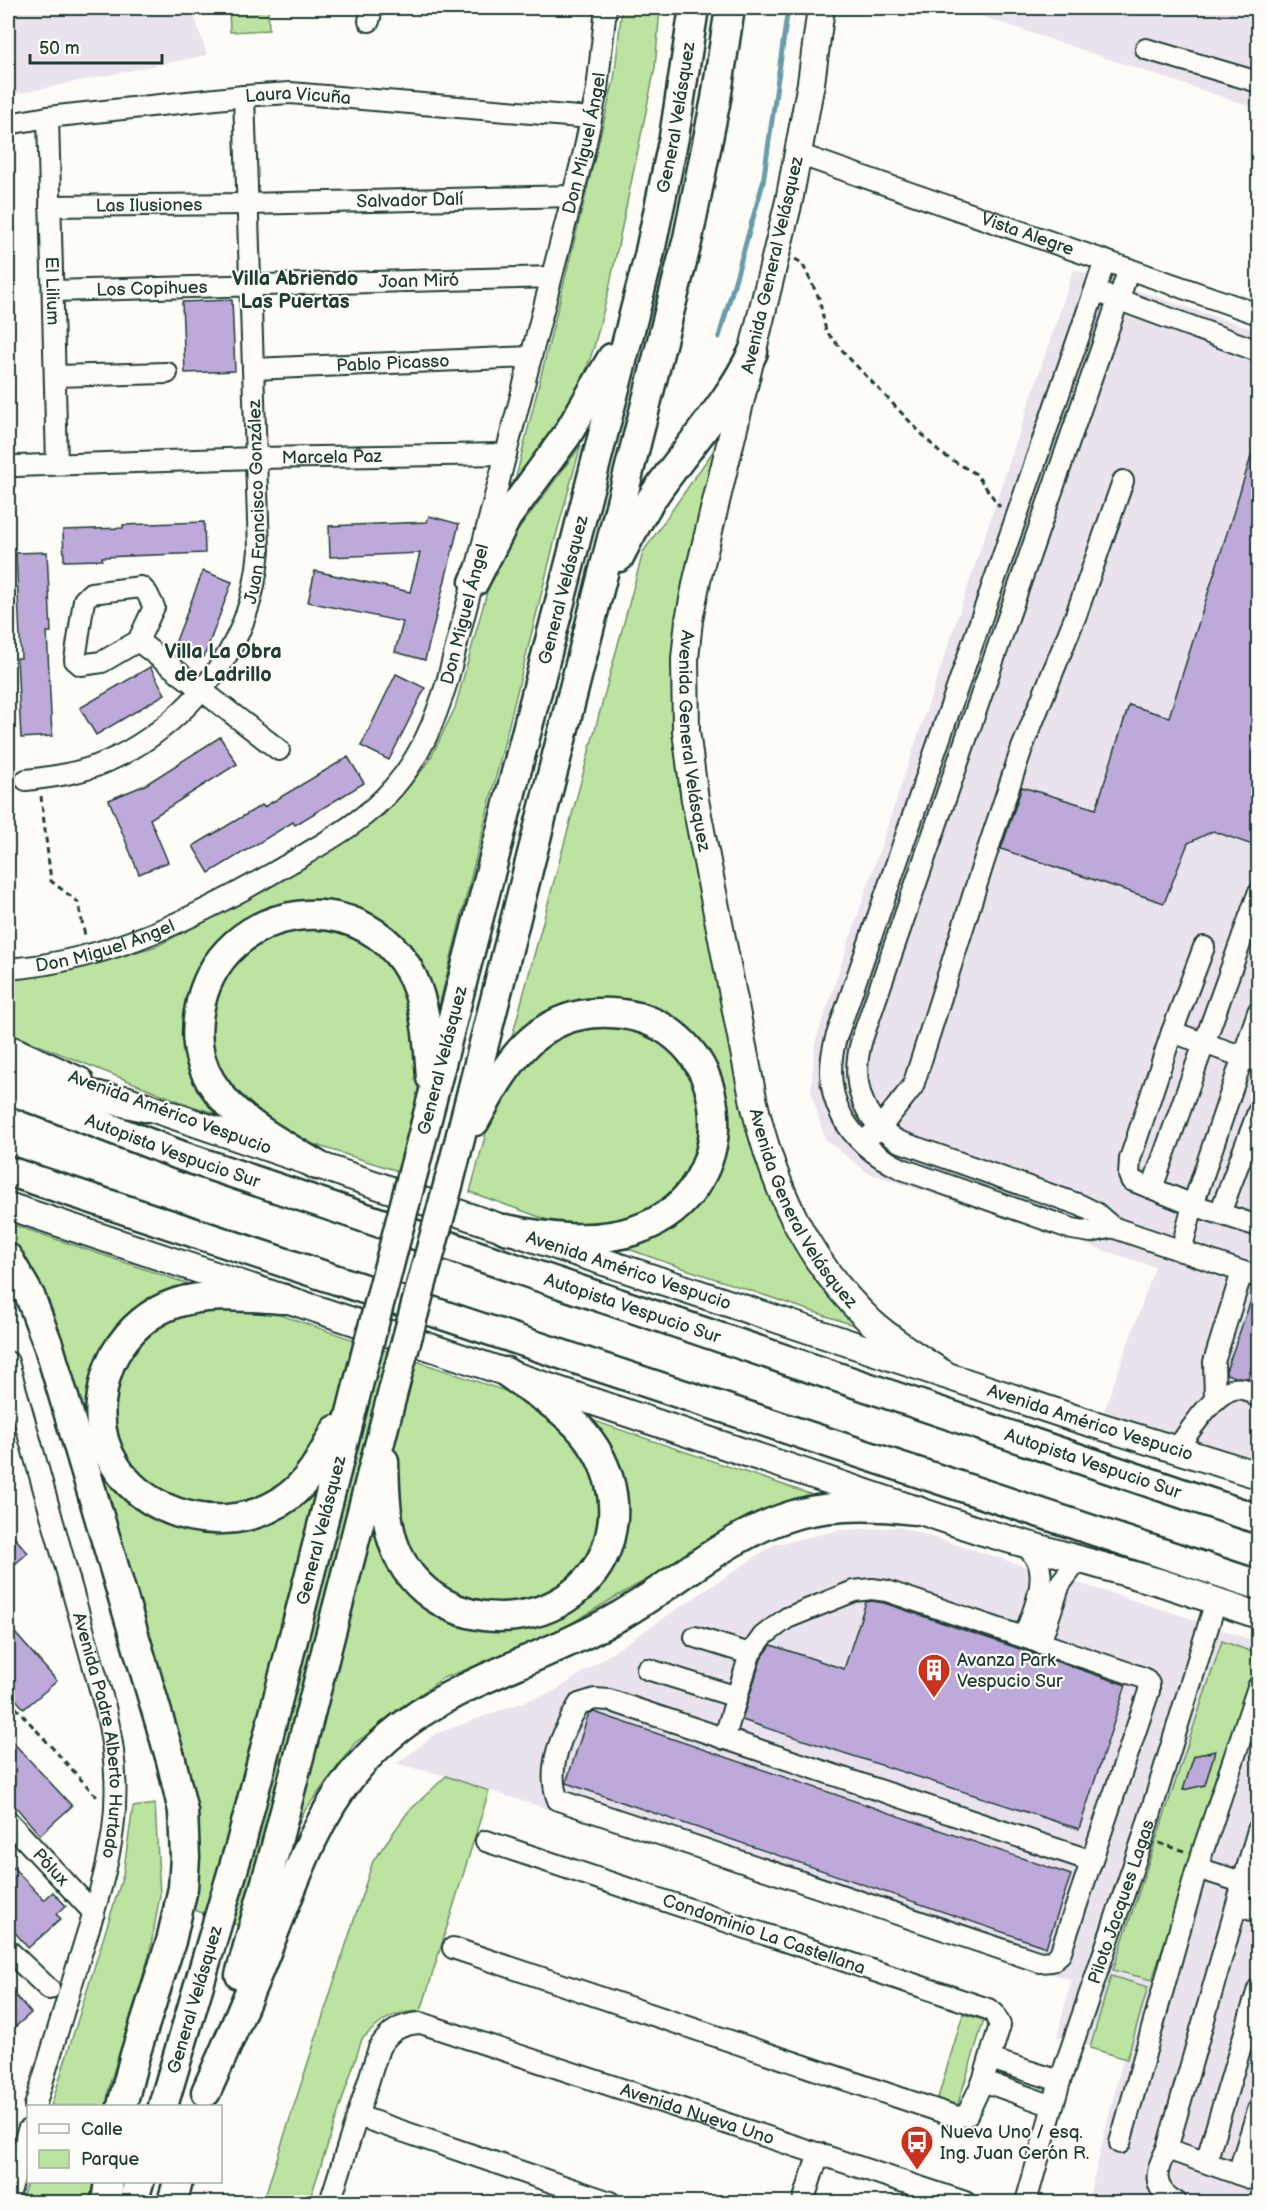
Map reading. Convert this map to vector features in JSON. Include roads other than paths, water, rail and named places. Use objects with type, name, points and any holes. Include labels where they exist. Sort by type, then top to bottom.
[{"type":"highway","name":"General Velásquez","points":[[163,2105],[241,1843],[636,308],[669,159],[694,8]]},
{"type":"highway","name":"General Velásquez","points":[[204,2099],[275,1850],[449,1180],[688,238],[714,109],[730,8]]},
{"type":"highway","points":[[474,582],[507,517],[584,409],[636,308]]},
{"type":"highway","points":[[593,614],[621,553],[652,498],[722,407],[753,352]]},
{"type":"highway","points":[[317,1165],[236,1113],[210,1080],[200,1058],[197,1034],[204,990],[219,961],[250,931],[294,915],[328,915],[370,930],[391,948],[404,962],[421,1000],[428,1045],[432,1103]]},
{"type":"highway","points":[[449,1180],[473,1126],[498,1081],[524,1046],[544,1029],[582,1014],[621,1013],[659,1026],[680,1041],[694,1056],[707,1082],[712,1096],[715,1122],[708,1162],[687,1197],[662,1218],[648,1226],[621,1234],[582,1238],[556,1237],[505,1228]]},
{"type":"highway","points":[[8,1068],[75,1091],[145,1107]]},
{"type":"highway","name":"Autopista Vespucio Sur","points":[[8,1089],[182,1156],[1258,1519]]},
{"type":"highway","points":[[8,1171],[1258,1585]]},
{"type":"highway","points":[[8,1258],[30,1296],[49,1347],[171,1760],[183,1810],[185,1857],[180,1906],[122,2105]]},
{"type":"highway","points":[[284,1299],[230,1296],[191,1299],[155,1312],[132,1331],[112,1359],[104,1382],[100,1407],[108,1448],[122,1475],[145,1497],[185,1516],[216,1520],[255,1514],[289,1495],[312,1472],[356,1394]]},
{"type":"highway","points":[[384,1424],[386,1505],[389,1526],[400,1557],[418,1583],[442,1602],[483,1616],[527,1615],[555,1605],[567,1598],[588,1579],[604,1556],[609,1543],[614,1511],[609,1480],[598,1452],[581,1428],[560,1409],[506,1372]]},
{"type":"highway","points":[[204,2099],[315,1832],[338,1793],[382,1742],[434,1703],[457,1690],[571,1641],[621,1615],[725,1546],[780,1520],[821,1509],[846,1506],[915,1510]]},
{"type":"highway","points":[[106,2202],[109,2183]]},
{"type":"highway","points":[[133,2202],[138,2183]]},
{"type":"highway","points":[[172,2202],[177,2183]]},
{"type":"main road","name":"Avenida General Velásquez","points":[[821,8],[798,154],[779,248],[704,551],[688,628],[684,676],[685,713],[695,800],[754,1103],[765,1146],[783,1198],[811,1250],[839,1289],[888,1335],[946,1375]]},
{"type":"main road","name":"Avenida Américo Vespucio","points":[[8,1048],[145,1107],[946,1375],[1258,1474]]},
{"type":"main road","points":[[8,1206],[915,1510],[1027,1546],[1152,1580],[1258,1615]]},
{"type":"street","name":"Don Miguel Ángel","points":[[8,969],[48,964],[89,955],[147,937],[192,916],[328,841],[372,810],[404,776],[428,735],[447,682],[474,582],[591,118],[601,62],[606,8]]},
{"type":"street","points":[[1146,49],[1258,82]]},
{"type":"street","name":"Laura Vicuña","points":[[8,124],[48,117],[244,96],[306,93],[591,118]]},
{"type":"street","name":"Juan Francisco González","points":[[26,780],[88,769],[122,755],[160,729],[201,689],[227,656],[245,618],[252,596],[259,550],[244,96]]},
{"type":"street","name":"El Lilium","points":[[48,117],[57,464]]},
{"type":"street","name":"Vista Alegre","points":[[798,154],[1258,314]]},
{"type":"street","name":"Salvador Dalí","points":[[247,204],[573,196]]},
{"type":"street","name":"Las Ilusiones","points":[[50,206],[247,204]]},
{"type":"street","points":[[1105,261],[833,1049],[831,1074],[834,1096],[843,1119],[859,1142],[878,1158],[902,1169],[1072,1229],[1091,1232],[1112,1227]]},
{"type":"street","points":[[1129,269],[860,1046],[856,1067],[858,1088],[866,1110],[880,1128],[908,1145],[1080,1204],[1096,1213],[1112,1227],[1250,1275],[1214,1362],[1215,1400]]},
{"type":"street","name":"Joan Miró","points":[[250,286],[551,277]]},
{"type":"street","name":"Los Copihues","points":[[52,291],[250,286]]},
{"type":"street","points":[[1095,291],[1258,351]]},
{"type":"street","name":"Pablo Picasso","points":[[253,369],[531,357]]},
{"type":"street","points":[[55,376],[166,373]]},
{"type":"street","name":"Marcela Paz","points":[[16,466],[256,458],[506,454]]},
{"type":"street","points":[[859,1142],[880,1128],[913,1086],[1022,748],[1076,615],[1123,481]]},
{"type":"street","points":[[141,587],[154,607],[138,641],[102,662],[81,665],[75,660],[84,600],[91,593],[141,587]]},
{"type":"street","points":[[138,641],[279,750]]},
{"type":"street","points":[[1152,1188],[1258,894]]},
{"type":"street","points":[[1204,948],[1172,1032],[1130,1159],[1129,1170],[1131,1180],[1193,1205],[1258,1226]]},
{"type":"street","points":[[1181,1251],[1193,1205],[1251,1059],[1258,1012]]},
{"type":"street","points":[[1172,1032],[1251,1059]]},
{"type":"street","points":[[1220,1213],[1258,1112]]},
{"type":"street","points":[[902,1169],[908,1145]]},
{"type":"street","name":"Avenida Padre Alberto Hurtado","points":[[8,1362],[111,1731],[116,1779],[115,1828],[106,1872],[35,2105]]},
{"type":"street","points":[[1176,1449],[1215,1400],[1226,1391],[1236,1388],[1251,1392],[1258,1398]]},
{"type":"street","points":[[1027,1546],[1037,1561],[1041,1575],[1032,1640]]},
{"type":"street","points":[[1032,1640],[1060,1584],[1078,1560]]},
{"type":"street","points":[[724,1738],[750,1654],[763,1636],[788,1618],[854,1591],[872,1589],[887,1591],[1144,1678],[1149,1684],[1149,1691],[1092,1861],[1060,1954],[1052,1961],[1040,1962],[558,1800],[555,1791],[556,1759],[561,1738],[579,1704],[594,1699],[609,1700],[1092,1861]]},
{"type":"street","name":"Piloto Jacques Lagas","points":[[1026,2202],[1060,2081],[1143,1838],[1216,1600]]},
{"type":"street","points":[[695,1637],[750,1654]]},
{"type":"street","points":[[647,1669],[737,1697]]},
{"type":"street","points":[[1120,2143],[1198,1862],[1258,1687]]},
{"type":"street","name":"Pólux","points":[[8,1821],[94,1913]]},
{"type":"street","points":[[1176,2202],[1166,2194],[1157,2181],[1156,2174],[1167,2149],[1237,1905],[1251,1884],[1258,1830]]},
{"type":"street","name":"Condominio La Castellana","points":[[453,1948],[957,2117],[967,2115],[983,2081],[990,2059],[1000,2025],[994,2013],[988,2009],[486,1841]]},
{"type":"street","points":[[1198,1862],[1251,1884]]},
{"type":"street","points":[[1237,1905],[1258,1912]]},
{"type":"street","points":[[8,1950],[49,1989]]},
{"type":"street","points":[[1206,2162],[1258,1989]]},
{"type":"street","name":"Avenida Nueva Uno","points":[[358,2116],[379,2048],[383,2042],[401,2026],[421,2023],[819,2153],[917,2194],[965,2202]]},
{"type":"street","points":[[990,2059],[1060,2081]]},
{"type":"street","points":[[983,2081],[1053,2106]]},
{"type":"street","points":[[1238,2174],[1258,2110]]},
{"type":"street","points":[[330,2202],[358,2116],[610,2202]]},
{"type":"street","points":[[8,2199],[27,2133]]},
{"type":"street","points":[[1167,2149],[1258,2181]]},
{"type":"street","points":[[803,2202],[819,2153]]},
{"type":"waterway","points":[[719,337],[763,183],[788,8]]},
{"type":"place","name":"Avanza Park Vespucio Sur","points":[[934,1699]]},
{"type":"place","name":"Nueva Uno / esq. Ing. Juan Cerón R.","points":[[917,2171]]},
{"type":"district","name":"Villa Abriendo Las Puertas","points":[[295,290]]},
{"type":"district","name":"Villa La Obra de Ladrillo","points":[[223,662]]}]
